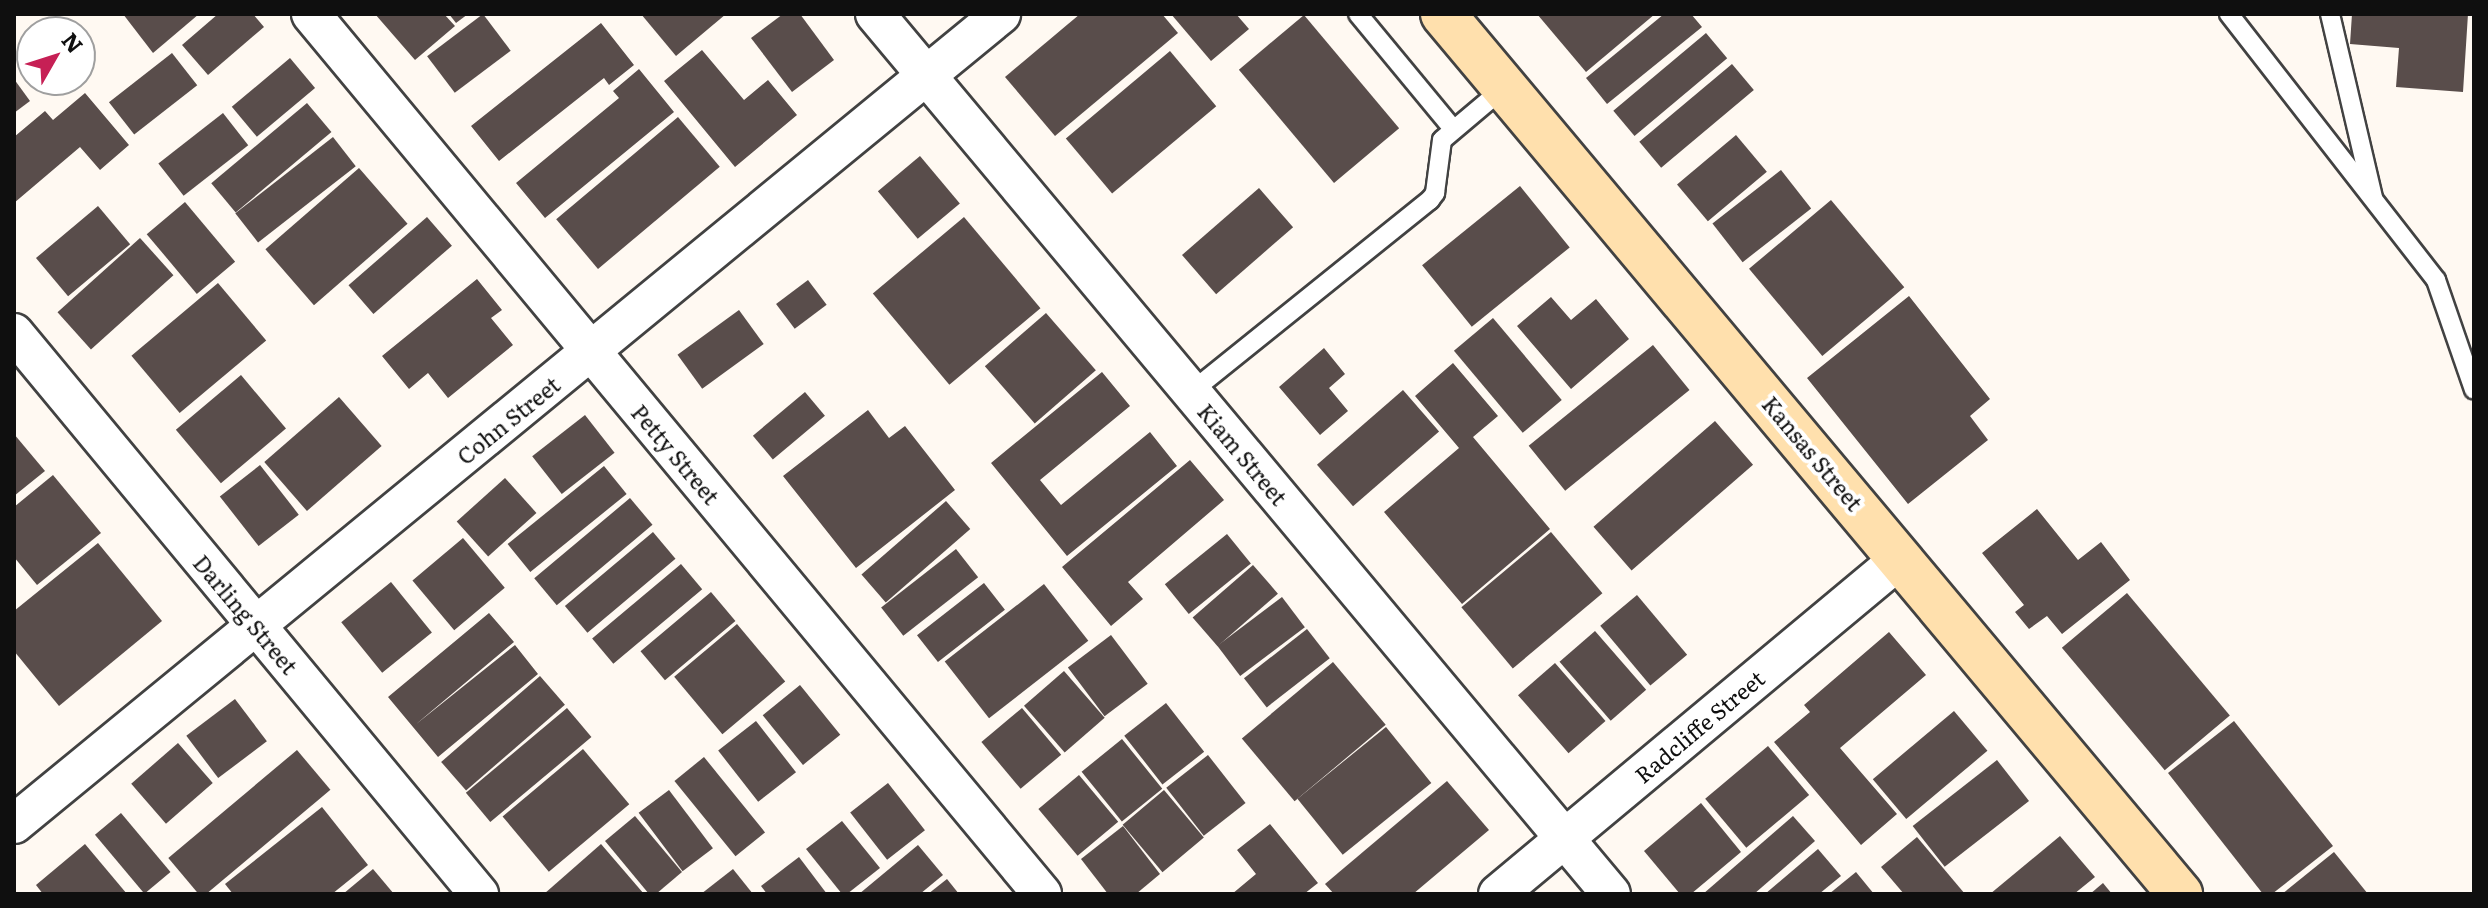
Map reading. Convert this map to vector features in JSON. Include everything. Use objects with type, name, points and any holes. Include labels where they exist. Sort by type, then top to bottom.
[{"type":"street","name":"Petty Street","points":[[311,14],[1042,894]]},
{"type":"street","name":"Kiam Street","points":[[875,14],[1611,894]]},
{"type":"street","name":"Cohn Street","points":[[14,824],[1001,14]]},
{"type":"street","name":"Kansas Street","points":[[1443,14],[2180,894]]},
{"type":"street","name":"Darling Street","points":[[14,333],[479,894]]},
{"type":"street","name":"Radcliffe Street","points":[[1498,894],[1901,558]]},
{"type":"lane","points":[[1358,14],[1453,129]]},
{"type":"lane","points":[[2229,14],[2375,206],[2409,240],[2436,280],[2474,390]]},
{"type":"lane","points":[[2330,14],[2375,206]]},
{"type":"lane","points":[[1191,392],[1430,200],[1435,193],[1437,153],[1453,129],[1505,87]]},
{"type":"building","points":[[123,14],[199,14],[153,53]]},
{"type":"building","points":[[218,14],[253,14],[264,27],[208,75],[182,45]]},
{"type":"building","points":[[375,14],[444,14],[455,26],[415,60]]},
{"type":"building","points":[[449,14],[468,14],[456,23]]},
{"type":"building","points":[[483,14],[511,51],[455,93],[427,56]]},
{"type":"building","points":[[641,14],[726,14],[676,56]]},
{"type":"building","points":[[783,14],[800,14],[834,60],[792,92],[751,38]]},
{"type":"building","points":[[1080,14],[1162,14],[1178,33],[1055,136],[1005,77]]},
{"type":"building","points":[[1171,14],[1236,14],[1249,29],[1211,61]]},
{"type":"building","points":[[1537,14],[1655,14],[1586,72]]},
{"type":"building","points":[[1664,14],[1691,14],[1702,27],[1607,104],[1586,78]]},
{"type":"building","points":[[2352,14],[2468,14],[2463,92],[2396,87],[2399,48],[2350,44]]},
{"type":"building","points":[[1304,15],[1399,128],[1334,183],[1239,70]]},
{"type":"building","points":[[601,23],[634,65],[609,85],[604,78],[499,161],[471,126]]},
{"type":"building","points":[[1706,33],[1727,58],[1635,136],[1613,111]]},
{"type":"building","points":[[702,50],[744,100],[768,80],[797,115],[735,167],[664,81]]},
{"type":"building","points":[[1170,51],[1216,106],[1112,194],[1066,138]]},
{"type":"building","points":[[172,53],[197,85],[134,135],[109,102]]},
{"type":"building","points":[[290,58],[315,88],[257,137],[232,107]]},
{"type":"building","points":[[1732,64],[1754,90],[1661,168],[1639,142]]},
{"type":"building","points":[[639,69],[674,112],[545,218],[516,183],[619,98],[613,91]]},
{"type":"building","points":[[14,79],[16,96],[26,96],[30,101],[14,113]]},
{"type":"building","points":[[81,96],[88,96],[129,145],[100,170],[80,147],[14,203],[14,137],[45,111],[53,120]]},
{"type":"building","points":[[307,103],[331,132],[236,212],[211,183]]},
{"type":"building","points":[[223,113],[248,145],[184,196],[158,163]]},
{"type":"building","points":[[678,117],[720,167],[598,269],[556,219]]},
{"type":"building","points":[[1736,135],[1767,172],[1708,221],[1677,184]]},
{"type":"building","points":[[333,137],[356,166],[258,242],[235,213]]},
{"type":"building","points":[[920,156],[960,203],[918,239],[878,191]]},
{"type":"building","points":[[359,168],[408,224],[314,305],[265,249]]},
{"type":"building","points":[[1781,170],[1811,209],[1743,262],[1712,224]]},
{"type":"building","points":[[1520,186],[1570,247],[1472,327],[1422,265]]},
{"type":"building","points":[[1259,188],[1293,227],[1216,294],[1182,255]]},
{"type":"building","points":[[1831,200],[1904,287],[1822,356],[1749,269]]},
{"type":"building","points":[[185,202],[235,262],[197,294],[147,234]]},
{"type":"building","points":[[98,206],[130,244],[68,296],[36,258]]},
{"type":"building","points":[[427,217],[452,246],[373,314],[349,285]]},
{"type":"building","points":[[964,217],[1040,308],[949,385],[873,293]]},
{"type":"building","points":[[140,238],[173,275],[91,349],[58,312]]},
{"type":"building","points":[[477,279],[502,310],[491,318],[513,345],[448,398],[428,373],[409,389],[382,356]]},
{"type":"building","points":[[808,280],[827,305],[795,329],[776,304]]},
{"type":"building","points":[[218,283],[266,340],[180,413],[131,356]]},
{"type":"building","points":[[1909,296],[1990,399],[1970,416],[1988,440],[1908,504],[1807,378]]},
{"type":"building","points":[[1551,297],[1571,320],[1596,299],[1629,339],[1571,389],[1517,326]]},
{"type":"building","points":[[739,310],[764,344],[702,389],[678,355]]},
{"type":"building","points":[[1046,313],[1096,370],[1035,423],[985,366]]},
{"type":"building","points":[[1493,318],[1562,400],[1523,433],[1454,351]]},
{"type":"building","points":[[1653,345],[1690,390],[1565,491],[1529,446]]},
{"type":"building","points":[[1324,348],[1345,374],[1329,388],[1348,411],[1320,435],[1279,387]]},
{"type":"building","points":[[1453,363],[1498,416],[1473,437],[1550,529],[1462,604],[1384,512],[1459,448],[1415,396]]},
{"type":"building","points":[[1102,372],[1130,406],[1040,480],[1061,505],[1150,432],[1177,466],[1067,556],[991,463]]},
{"type":"building","points":[[241,375],[286,429],[221,483],[176,430]]},
{"type":"building","points":[[1403,390],[1439,432],[1353,506],[1317,465]]},
{"type":"building","points":[[805,392],[825,416],[773,459],[753,436]]},
{"type":"building","points":[[339,397],[382,446],[307,511],[264,462]]},
{"type":"building","points":[[868,410],[889,438],[905,426],[955,490],[856,568],[783,476]]},
{"type":"building","points":[[585,415],[615,453],[562,494],[532,456]]},
{"type":"building","points":[[1715,421],[1753,465],[1632,570],[1593,527]]},
{"type":"building","points":[[14,434],[45,471],[14,496]]},
{"type":"building","points":[[1190,460],[1224,500],[1128,582],[1143,599],[1111,626],[1062,567]]},
{"type":"building","points":[[260,465],[299,515],[259,546],[220,496]]},
{"type":"building","points":[[604,466],[627,494],[530,572],[508,544]]},
{"type":"building","points":[[53,475],[101,533],[37,585],[14,557],[14,507]]},
{"type":"building","points":[[505,478],[536,513],[488,556],[457,521]]},
{"type":"building","points":[[630,498],[652,525],[557,605],[534,578]]},
{"type":"building","points":[[946,501],[970,529],[886,602],[861,574]]},
{"type":"building","points":[[2037,509],[2078,560],[2101,542],[2130,580],[2062,634],[2047,616],[2029,629],[2015,612],[2024,605],[1982,553]]},
{"type":"building","points":[[653,532],[675,559],[587,633],[565,606]]},
{"type":"building","points":[[1551,532],[1602,593],[1513,668],[1461,607]]},
{"type":"building","points":[[1227,534],[1251,564],[1189,614],[1165,584]]},
{"type":"building","points":[[463,538],[505,588],[454,630],[412,580]]},
{"type":"building","points":[[98,543],[162,621],[59,706],[14,651],[14,611]]},
{"type":"building","points":[[956,549],[978,577],[903,636],[881,607]]},
{"type":"building","points":[[681,564],[702,589],[613,664],[592,639]]},
{"type":"building","points":[[1253,565],[1278,594],[1218,646],[1193,617]]},
{"type":"building","points":[[391,582],[432,633],[382,673],[341,622]]},
{"type":"building","points":[[984,583],[1005,610],[938,662],[917,635]]},
{"type":"building","points":[[1044,584],[1088,641],[989,718],[945,662]]},
{"type":"building","points":[[711,592],[735,621],[665,680],[641,651]]},
{"type":"building","points":[[2127,593],[2230,716],[2165,770],[2062,648]]},
{"type":"building","points":[[1637,595],[1687,655],[1650,686],[1600,626]]},
{"type":"building","points":[[1282,597],[1305,627],[1240,676],[1217,646]]},
{"type":"building","points":[[489,613],[514,642],[415,725],[515,645],[538,674],[438,757],[388,697]]},
{"type":"building","points":[[737,624],[785,681],[722,734],[674,677]]},
{"type":"building","points":[[1307,629],[1330,658],[1267,707],[1244,678]]},
{"type":"building","points":[[1595,631],[1646,690],[1611,721],[1560,662]]},
{"type":"building","points":[[1889,632],[1926,675],[1840,748],[1897,814],[1861,845],[1774,742],[1810,712],[1804,705]]},
{"type":"building","points":[[1111,635],[1148,684],[1105,716],[1068,667]]},
{"type":"building","points":[[1333,662],[1386,725],[1295,801],[1242,738]]},
{"type":"building","points":[[1555,663],[1606,721],[1569,753],[1518,695]]},
{"type":"building","points":[[1064,671],[1105,718],[1065,753],[1024,706]]},
{"type":"building","points":[[540,676],[565,705],[466,791],[441,762]]},
{"type":"building","points":[[800,685],[840,735],[803,765],[763,715]]},
{"type":"building","points":[[235,699],[267,741],[218,778],[186,736]]},
{"type":"building","points":[[1166,703],[1204,752],[1162,784],[1124,736]]},
{"type":"building","points":[[567,708],[591,737],[490,822],[466,793]]},
{"type":"building","points":[[1022,708],[1061,755],[1021,789],[981,742]]},
{"type":"building","points":[[1954,711],[1987,751],[1906,819],[1873,779]]},
{"type":"building","points":[[756,721],[796,772],[758,802],[718,751]]},
{"type":"building","points":[[2234,721],[2333,846],[2272,894],[2263,894],[2168,773]]},
{"type":"building","points":[[1386,727],[1431,783],[1343,855],[1297,799]]},
{"type":"building","points":[[1122,739],[1162,789],[1122,821],[1082,772]]},
{"type":"building","points":[[178,743],[213,783],[166,824],[131,784]]},
{"type":"building","points":[[1768,746],[1809,795],[1746,848],[1705,799]]},
{"type":"building","points":[[583,749],[629,804],[549,872],[503,816]]},
{"type":"building","points":[[297,750],[330,790],[206,894],[199,894],[168,858]]},
{"type":"building","points":[[1208,755],[1246,803],[1204,836],[1166,788]]},
{"type":"building","points":[[704,757],[765,832],[736,856],[674,781]]},
{"type":"building","points":[[1997,760],[2029,801],[1945,867],[1913,826]]},
{"type":"building","points":[[1079,775],[1118,822],[1078,856],[1038,809]]},
{"type":"building","points":[[1447,781],[1489,830],[1413,894],[1334,894],[1325,884]]},
{"type":"building","points":[[888,783],[925,830],[887,860],[850,813]]},
{"type":"building","points":[[669,790],[713,848],[683,871],[639,813]]},
{"type":"building","points":[[1164,790],[1204,837],[1162,872],[1123,825]]},
{"type":"building","points":[[1701,803],[1741,852],[1691,894],[1680,894],[1644,851]]},
{"type":"building","points":[[322,807],[368,865],[332,894],[233,894],[225,884]]},
{"type":"building","points":[[121,813],[170,872],[144,894],[95,835]]},
{"type":"building","points":[[635,816],[682,872],[656,894],[649,894],[605,841]]},
{"type":"building","points":[[1793,816],[1815,841],[1754,894],[1703,894]]},
{"type":"building","points":[[842,821],[880,868],[847,894],[842,894],[806,849]]},
{"type":"building","points":[[1270,824],[1318,883],[1304,894],[1232,894],[1256,874],[1237,850]]},
{"type":"building","points":[[1123,826],[1160,874],[1136,894],[1108,894],[1081,859]]},
{"type":"building","points":[[2060,836],[2095,877],[2074,894],[1990,894]]},
{"type":"building","points":[[1917,837],[1965,894],[1904,894],[1881,867]]},
{"type":"building","points":[[85,844],[127,894],[43,894],[36,885]]},
{"type":"building","points":[[601,844],[644,894],[544,894]]},
{"type":"building","points":[[918,845],[943,875],[920,894],[859,894]]},
{"type":"building","points":[[1818,849],[1841,876],[1819,894],[1765,894]]},
{"type":"building","points":[[2334,852],[2368,894],[2282,894]]},
{"type":"building","points":[[799,857],[827,894],[767,894],[761,886]]},
{"type":"building","points":[[373,869],[394,894],[343,894]]},
{"type":"building","points":[[733,869],[753,894],[701,894]]},
{"type":"building","points":[[1856,872],[1874,894],[1829,894]]},
{"type":"building","points":[[947,879],[959,894],[928,894]]},
{"type":"building","points":[[2103,883],[2112,894],[2090,894]]}]
